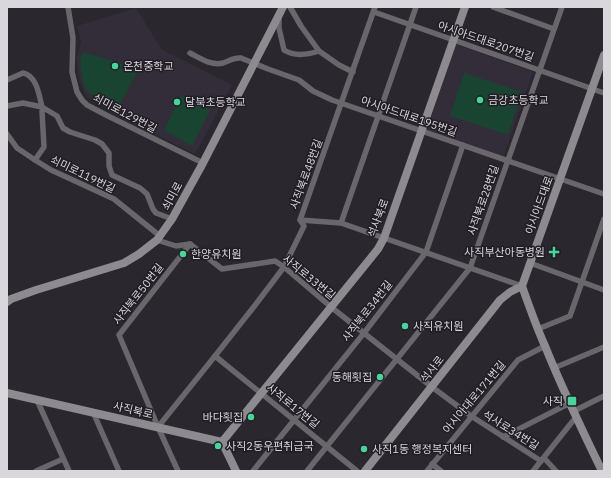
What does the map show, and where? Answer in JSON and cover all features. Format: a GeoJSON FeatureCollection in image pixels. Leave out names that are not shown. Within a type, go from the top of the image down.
{"type":"FeatureCollection","features":[{"type":"Feature","properties":{"kind":"main road","name":"쇠미로"},"geometry":{"type":"LineString","coordinates":[[7,302],[11,299],[36,290],[124,263],[139,254],[159,238],[172,219],[203,164],[283,7]]}},
{"type":"Feature","properties":{"kind":"main road","name":"석사북로"},"geometry":{"type":"LineString","coordinates":[[222,442],[378,249],[384,238],[465,7]]}},
{"type":"Feature","properties":{"kind":"main road","name":"아시아드대로"},"geometry":{"type":"LineString","coordinates":[[522,286],[604,55]]}},
{"type":"Feature","properties":{"kind":"main road"},"geometry":{"type":"LineString","coordinates":[[522,286],[554,368],[600,470]]}},
{"type":"Feature","properties":{"kind":"main road","name":"석사로"},"geometry":{"type":"LineString","coordinates":[[365,471],[500,300],[510,292],[522,286]]}},
{"type":"Feature","properties":{"kind":"main road","name":"사직북로"},"geometry":{"type":"LineString","coordinates":[[7,393],[222,442]]}},
{"type":"Feature","properties":{"kind":"main road"},"geometry":{"type":"LineString","coordinates":[[222,442],[236,471]]}},
{"type":"Feature","properties":{"kind":"street","name":"쇠미로129번길"},"geometry":{"type":"LineString","coordinates":[[68,7],[73,38],[72,72],[77,92],[83,101],[87,105],[106,115],[203,164]]}},
{"type":"Feature","properties":{"kind":"street"},"geometry":{"type":"LineString","coordinates":[[290,7],[319,51],[353,72]]}},
{"type":"Feature","properties":{"kind":"street"},"geometry":{"type":"LineString","coordinates":[[341,223],[416,7]]}},
{"type":"Feature","properties":{"kind":"street"},"geometry":{"type":"LineString","coordinates":[[493,7],[554,28]]}},
{"type":"Feature","properties":{"kind":"street","name":"사직북로28번길"},"geometry":{"type":"LineString","coordinates":[[307,471],[470,268],[562,7]]}},
{"type":"Feature","properties":{"kind":"street","name":"아시아드대로207번길"},"geometry":{"type":"LineString","coordinates":[[375,10],[453,40],[604,93]]}},
{"type":"Feature","properties":{"kind":"street","name":"사직북로48번길"},"geometry":{"type":"LineString","coordinates":[[158,427],[284,267],[304,226],[300,220],[375,10]]}},
{"type":"Feature","properties":{"kind":"street","name":"쇠미로"},"geometry":{"type":"LineString","coordinates":[[279,16],[279,28],[284,50],[290,54],[301,55],[319,51]]}},
{"type":"Feature","properties":{"kind":"street","name":"아시아드대로195번길"},"geometry":{"type":"LineString","coordinates":[[190,53],[211,63],[221,63],[237,57],[241,58],[299,80],[313,91],[342,103],[604,194]]}},
{"type":"Feature","properties":{"kind":"street","name":"쇠미로119번길"},"geometry":{"type":"LineString","coordinates":[[7,80],[26,73],[32,78],[38,88],[43,108],[44,147],[35,160]]}},
{"type":"Feature","properties":{"kind":"street"},"geometry":{"type":"LineString","coordinates":[[7,106],[22,103],[43,108],[57,116],[63,128],[102,144],[109,153],[109,166],[112,175],[140,188],[147,194],[156,213],[172,219]]}},
{"type":"Feature","properties":{"kind":"street","name":"쇠미로119번길"},"geometry":{"type":"LineString","coordinates":[[7,134],[17,148],[51,170],[114,199],[159,238]]}},
{"type":"Feature","properties":{"kind":"street","name":"사직북로34번길"},"geometry":{"type":"LineString","coordinates":[[253,471],[364,333],[426,252],[463,145]]}},
{"type":"Feature","properties":{"kind":"street"},"geometry":{"type":"LineString","coordinates":[[300,220],[341,223],[522,286]]}},
{"type":"Feature","properties":{"kind":"street"},"geometry":{"type":"LineString","coordinates":[[538,330],[570,316],[604,220]]}},
{"type":"Feature","properties":{"kind":"street"},"geometry":{"type":"LineString","coordinates":[[159,238],[176,246],[190,244]]}},
{"type":"Feature","properties":{"kind":"street","name":"사직로33번길"},"geometry":{"type":"LineString","coordinates":[[190,244],[222,269],[275,261],[432,387]]}},
{"type":"Feature","properties":{"kind":"street","name":"사직북로50번길"},"geometry":{"type":"LineString","coordinates":[[158,427],[119,335],[190,244]]}},
{"type":"Feature","properties":{"kind":"street"},"geometry":{"type":"LineString","coordinates":[[530,263],[604,290]]}},
{"type":"Feature","properties":{"kind":"street","name":"아시아대로171번길"},"geometry":{"type":"LineString","coordinates":[[426,471],[518,360],[545,346]]}},
{"type":"Feature","properties":{"kind":"street"},"geometry":{"type":"LineString","coordinates":[[554,368],[604,347]]}},
{"type":"Feature","properties":{"kind":"street","name":"사직로17번길"},"geometry":{"type":"LineString","coordinates":[[215,356],[357,471]]}},
{"type":"Feature","properties":{"kind":"street","name":"석사로34번길"},"geometry":{"type":"LineString","coordinates":[[432,387],[471,416],[503,437],[543,460],[556,471]]}},
{"type":"Feature","properties":{"kind":"street"},"geometry":{"type":"LineString","coordinates":[[503,437],[573,410],[604,396]]}},
{"type":"Feature","properties":{"kind":"street"},"geometry":{"type":"LineString","coordinates":[[37,400],[69,471]]}},
{"type":"Feature","properties":{"kind":"street"},"geometry":{"type":"LineString","coordinates":[[533,471],[543,460],[573,410]]}},
{"type":"Feature","properties":{"kind":"street"},"geometry":{"type":"LineString","coordinates":[[93,412],[119,471]]}},
{"type":"Feature","properties":{"kind":"street"},"geometry":{"type":"LineString","coordinates":[[158,427],[178,471]]}},
{"type":"Feature","properties":{"kind":"street"},"geometry":{"type":"LineString","coordinates":[[36,471],[64,459]]}},
{"type":"Feature","properties":{"kind":"street"},"geometry":{"type":"LineString","coordinates":[[432,464],[441,471]]}},
{"type":"Feature","properties":{"kind":"shaded area"},"geometry":{"type":"Polygon","coordinates":[[[136,8],[162,50],[232,85],[195,154],[121,118],[87,97],[82,87],[78,74],[77,59],[81,41],[77,26],[136,8]]]}},
{"type":"Feature","properties":{"kind":"shaded area","name":"금강초등학교"},"geometry":{"type":"Polygon","coordinates":[[[455,44],[533,72],[503,156],[428,130],[455,44]]]}},
{"type":"Feature","properties":{"kind":"green space"},"geometry":{"type":"Polygon","coordinates":[[[83,52],[139,69],[117,109],[89,93],[83,84],[80,61],[83,52]]]}},
{"type":"Feature","properties":{"kind":"green space"},"geometry":{"type":"Polygon","coordinates":[[[464,73],[522,92],[508,135],[450,116],[464,73]]]}},
{"type":"Feature","properties":{"kind":"green space"},"geometry":{"type":"Polygon","coordinates":[[[182,94],[210,110],[192,146],[164,130],[182,94]]]}},
{"type":"Feature","properties":{"kind":"place","name":"온천중학교"},"geometry":{"type":"Point","coordinates":[115,66]}},
{"type":"Feature","properties":{"kind":"place","name":"금강초등학교"},"geometry":{"type":"Point","coordinates":[480,100]}},
{"type":"Feature","properties":{"kind":"place","name":"달북초등학교"},"geometry":{"type":"Point","coordinates":[177,102]}},
{"type":"Feature","properties":{"kind":"place","name":"사직부산아동병원"},"geometry":{"type":"Point","coordinates":[554,252]}},
{"type":"Feature","properties":{"kind":"place","name":"한양유치원"},"geometry":{"type":"Point","coordinates":[183,254]}},
{"type":"Feature","properties":{"kind":"place","name":"사직유치원"},"geometry":{"type":"Point","coordinates":[405,326]}},
{"type":"Feature","properties":{"kind":"place","name":"동해횟집"},"geometry":{"type":"Point","coordinates":[380,377]}},
{"type":"Feature","properties":{"kind":"place","name":"사직"},"geometry":{"type":"Point","coordinates":[572,401]}},
{"type":"Feature","properties":{"kind":"place","name":"바다횟집"},"geometry":{"type":"Point","coordinates":[251,417]}},
{"type":"Feature","properties":{"kind":"place","name":"사직2동우편취급국"},"geometry":{"type":"Point","coordinates":[218,446]}},
{"type":"Feature","properties":{"kind":"place","name":"사직1동 행정복지센터"},"geometry":{"type":"Point","coordinates":[364,449]}}]}
